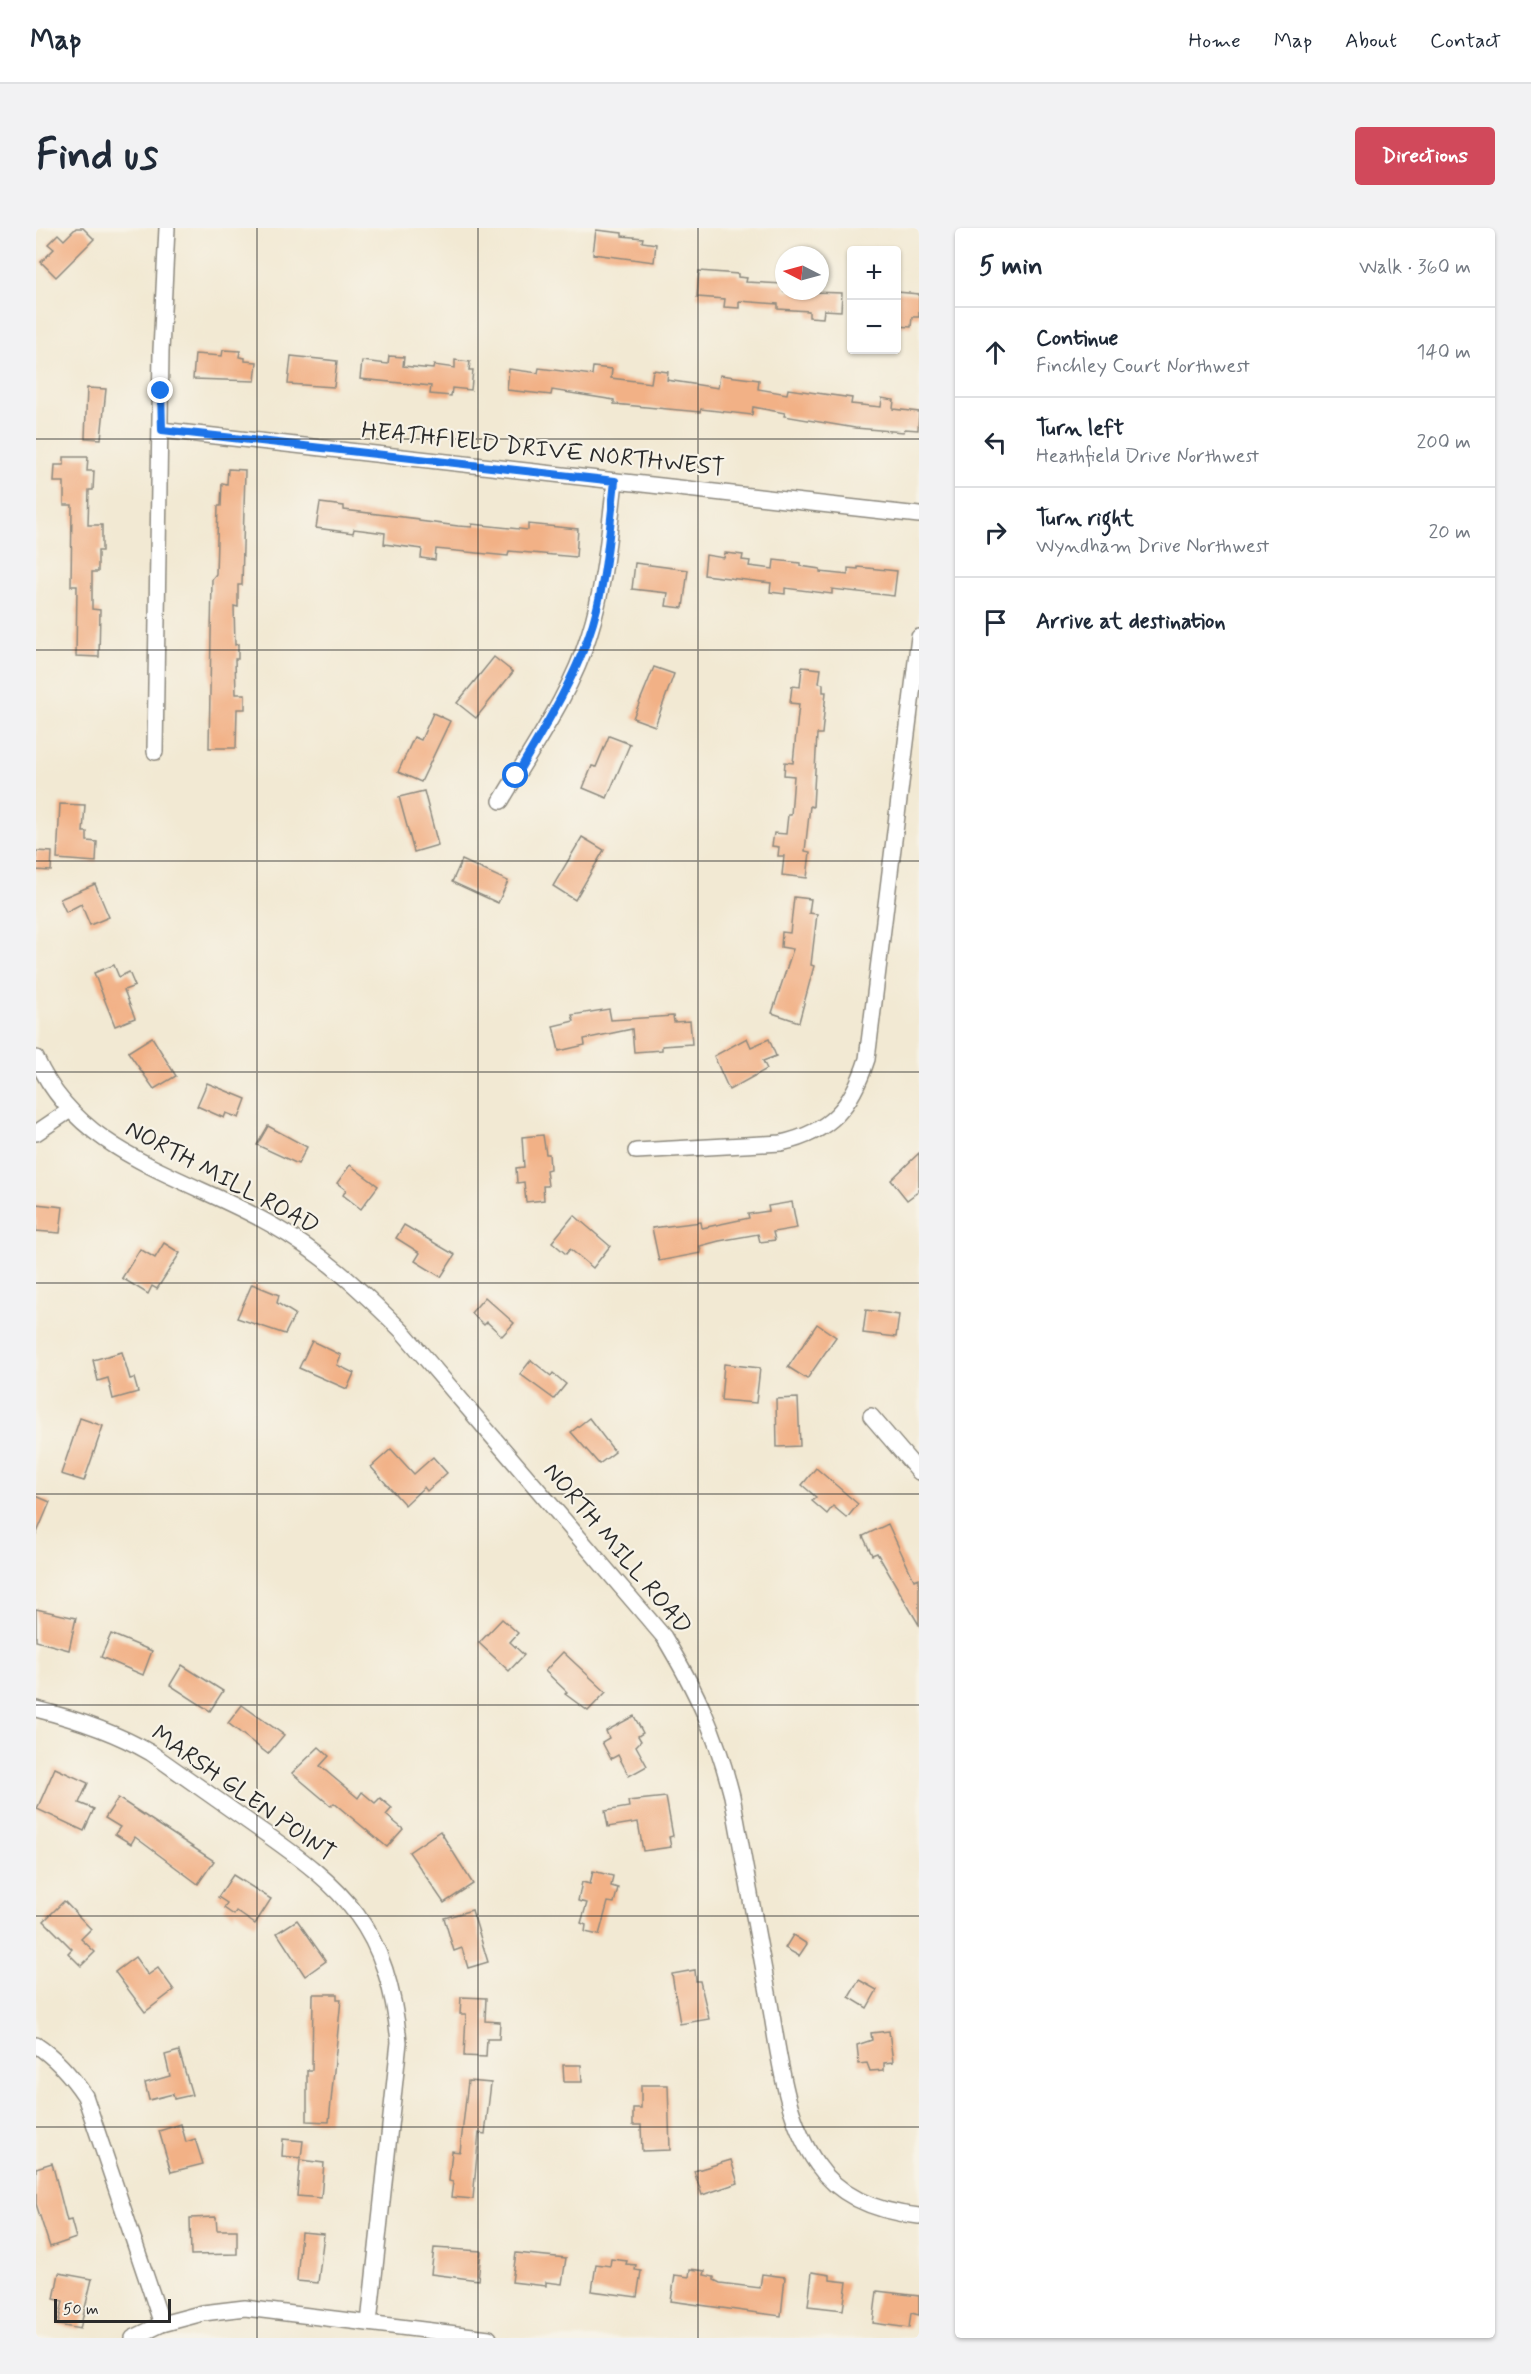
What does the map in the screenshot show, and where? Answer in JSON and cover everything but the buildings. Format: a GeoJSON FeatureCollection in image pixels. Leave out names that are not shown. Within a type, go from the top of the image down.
{"type":"FeatureCollection","features":[{"type":"Feature","properties":{"kind":"street"},"geometry":{"type":"LineString","coordinates":[[155,752],[162,430],[161,351],[166,228]]}},
{"type":"Feature","properties":{"kind":"street","name":"HEATHFIELD DRIVE NORTHWEST"},"geometry":{"type":"LineString","coordinates":[[162,430],[919,515]]}},
{"type":"Feature","properties":{"kind":"street"},"geometry":{"type":"LineString","coordinates":[[501,801],[566,689],[588,638],[603,573],[615,481]]}},
{"type":"Feature","properties":{"kind":"street"},"geometry":{"type":"LineString","coordinates":[[636,1151],[781,1143],[796,1140],[815,1132],[834,1119],[848,1104],[858,1087],[867,1059],[919,637]]}},
{"type":"Feature","properties":{"kind":"street","name":"NORTH MILL ROAD"},"geometry":{"type":"LineString","coordinates":[[36,1058],[53,1089],[70,1110],[112,1147],[272,1225],[317,1254],[357,1286],[402,1331],[664,1637],[697,1693],[721,1754],[734,1807],[786,2091],[806,2147],[832,2182],[860,2202],[893,2213],[919,2216]]}},
{"type":"Feature","properties":{"kind":"street"},"geometry":{"type":"LineString","coordinates":[[36,1133],[70,1110]]}},
{"type":"Feature","properties":{"kind":"street"},"geometry":{"type":"LineString","coordinates":[[871,1416],[919,1472]]}},
{"type":"Feature","properties":{"kind":"street","name":"MARSH GLEN POINT"},"geometry":{"type":"LineString","coordinates":[[36,1709],[66,1716],[124,1737],[151,1753],[307,1862],[334,1886],[357,1914],[374,1942],[388,1975],[395,2006],[399,2042],[369,2323]]}},
{"type":"Feature","properties":{"kind":"street"},"geometry":{"type":"LineString","coordinates":[[36,2045],[55,2058],[71,2075],[85,2096],[162,2324]]}},
{"type":"Feature","properties":{"kind":"street"},"geometry":{"type":"LineString","coordinates":[[133,2338],[162,2324],[203,2313],[245,2308],[489,2338]]}},
{"type":"Feature","properties":{"kind":"route"},"geometry":{"type":"LineString","coordinates":[[161,391],[162,430],[615,481],[603,573],[588,638],[566,689],[516,776]]}}]}
